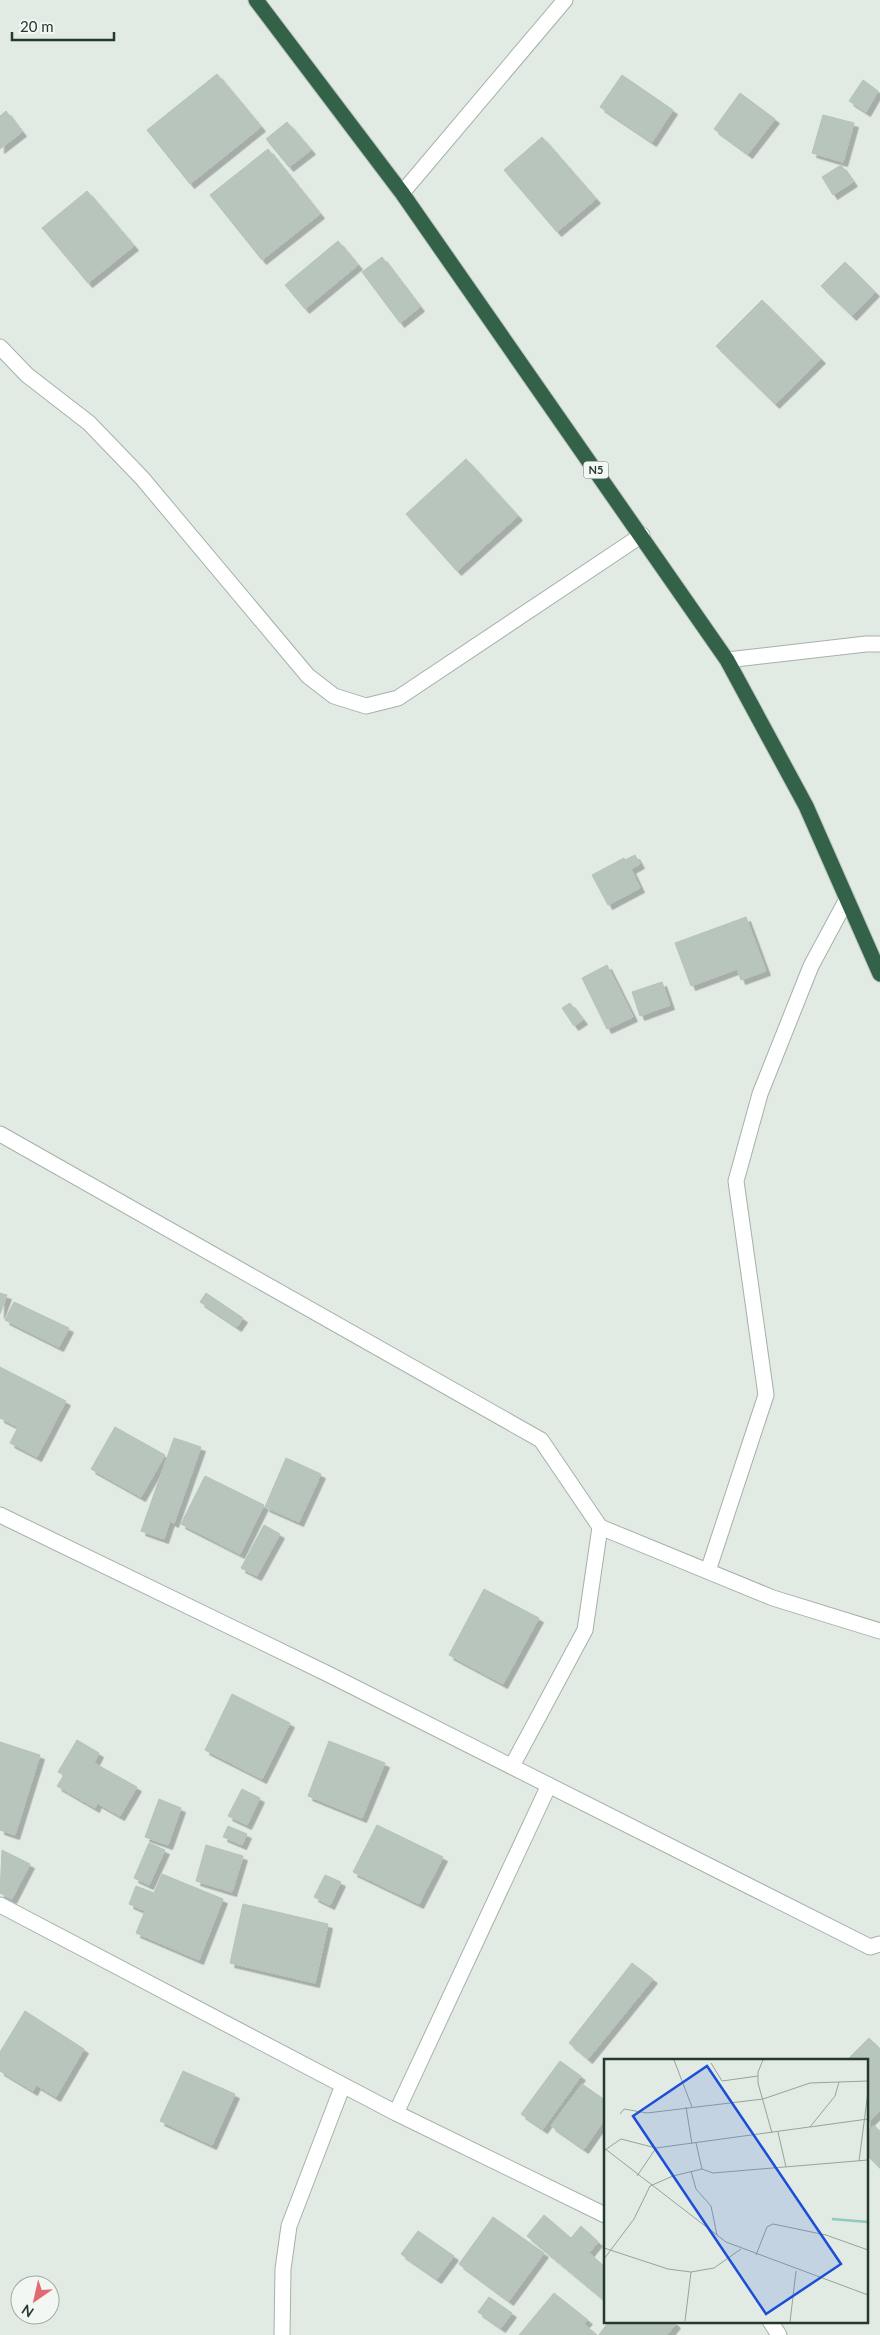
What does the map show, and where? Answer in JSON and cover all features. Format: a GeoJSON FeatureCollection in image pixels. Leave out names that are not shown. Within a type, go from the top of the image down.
{"type":"FeatureCollection","features":[{"type":"Feature","properties":{"kind":"highway","name":"N5"},"geometry":{"type":"LineString","coordinates":[[256,0],[402,193],[642,535],[727,660],[806,806],[880,974]]}},
{"type":"Feature","properties":{"kind":"street"},"geometry":{"type":"LineString","coordinates":[[402,193],[565,0]]}},
{"type":"Feature","properties":{"kind":"street"},"geometry":{"type":"LineString","coordinates":[[0,347],[27,375],[89,423],[142,478],[308,676],[334,696],[366,706],[398,698],[642,535]]}},
{"type":"Feature","properties":{"kind":"street"},"geometry":{"type":"LineString","coordinates":[[727,660],[880,644]]}},
{"type":"Feature","properties":{"kind":"street"},"geometry":{"type":"LineString","coordinates":[[708,1571],[766,1395],[736,1181],[760,1094],[812,966],[847,899]]}},
{"type":"Feature","properties":{"kind":"street"},"geometry":{"type":"LineString","coordinates":[[0,1134],[541,1440],[600,1528],[773,1598],[880,1632]]}},
{"type":"Feature","properties":{"kind":"street"},"geometry":{"type":"LineString","coordinates":[[0,1515],[328,1674],[875,1945],[880,1958]]}},
{"type":"Feature","properties":{"kind":"street"},"geometry":{"type":"LineString","coordinates":[[512,1766],[586,1630],[600,1528]]}},
{"type":"Feature","properties":{"kind":"street"},"geometry":{"type":"LineString","coordinates":[[396,2113],[549,1785]]}},
{"type":"Feature","properties":{"kind":"street"},"geometry":{"type":"LineString","coordinates":[[0,1905],[396,2113],[604,2215]]}},
{"type":"Feature","properties":{"kind":"street"},"geometry":{"type":"LineString","coordinates":[[282,2335],[284,2270],[289,2226],[343,2085]]}},
{"type":"Feature","properties":{"kind":"street"},"geometry":{"type":"LineString","coordinates":[[771,2322],[779,2335]]}},
{"type":"Feature","properties":{"kind":"building"},"geometry":{"type":"Polygon","coordinates":[[[217,74],[261,127],[190,184],[147,130],[217,74]]]}},
{"type":"Feature","properties":{"kind":"building"},"geometry":{"type":"Polygon","coordinates":[[[622,75],[673,110],[652,142],[600,107],[622,75]]]}},
{"type":"Feature","properties":{"kind":"building"},"geometry":{"type":"Polygon","coordinates":[[[863,80],[878,91],[866,112],[849,101],[863,80]]]}},
{"type":"Feature","properties":{"kind":"building"},"geometry":{"type":"Polygon","coordinates":[[[740,93],[775,119],[748,154],[714,129],[740,93]]]}},
{"type":"Feature","properties":{"kind":"building"},"geometry":{"type":"Polygon","coordinates":[[[6,111],[22,132],[0,149],[0,116],[6,111]]]}},
{"type":"Feature","properties":{"kind":"building"},"geometry":{"type":"Polygon","coordinates":[[[823,115],[854,123],[843,162],[812,153],[823,115]]]}},
{"type":"Feature","properties":{"kind":"building"},"geometry":{"type":"Polygon","coordinates":[[[287,122],[311,150],[289,167],[266,139],[287,122]]]}},
{"type":"Feature","properties":{"kind":"building"},"geometry":{"type":"Polygon","coordinates":[[[542,137],[596,199],[557,232],[504,170],[542,137]]]}},
{"type":"Feature","properties":{"kind":"building"},"geometry":{"type":"Polygon","coordinates":[[[268,149],[320,214],[262,260],[210,195],[268,149]]]}},
{"type":"Feature","properties":{"kind":"building"},"geometry":{"type":"Polygon","coordinates":[[[841,165],[853,182],[833,195],[822,177],[841,165]]]}},
{"type":"Feature","properties":{"kind":"building"},"geometry":{"type":"Polygon","coordinates":[[[87,191],[134,246],[88,283],[42,228],[87,191]]]}},
{"type":"Feature","properties":{"kind":"building"},"geometry":{"type":"Polygon","coordinates":[[[338,241],[358,265],[305,309],[285,285],[338,241]]]}},
{"type":"Feature","properties":{"kind":"building"},"geometry":{"type":"Polygon","coordinates":[[[382,257],[420,307],[400,323],[362,272],[382,257]]]}},
{"type":"Feature","properties":{"kind":"building"},"geometry":{"type":"Polygon","coordinates":[[[845,262],[875,292],[852,316],[821,286],[845,262]]]}},
{"type":"Feature","properties":{"kind":"building"},"geometry":{"type":"Polygon","coordinates":[[[762,300],[821,359],[775,404],[716,346],[762,300]]]}},
{"type":"Feature","properties":{"kind":"building"},"geometry":{"type":"Polygon","coordinates":[[[466,459],[518,516],[457,571],[406,514],[466,459]]]}},
{"type":"Feature","properties":{"kind":"building"},"geometry":{"type":"Polygon","coordinates":[[[635,855],[640,864],[631,869],[640,888],[608,905],[592,875],[624,858],[625,860],[635,855]]]}},
{"type":"Feature","properties":{"kind":"building"},"geometry":{"type":"Polygon","coordinates":[[[746,917],[766,971],[741,980],[737,969],[691,986],[675,943],[746,917]]]}},
{"type":"Feature","properties":{"kind":"building"},"geometry":{"type":"Polygon","coordinates":[[[607,965],[633,1017],[607,1029],[582,978],[607,965]]]}},
{"type":"Feature","properties":{"kind":"building"},"geometry":{"type":"Polygon","coordinates":[[[662,982],[670,1005],[640,1016],[632,992],[662,982]]]}},
{"type":"Feature","properties":{"kind":"building"},"geometry":{"type":"Polygon","coordinates":[[[570,1003],[583,1020],[574,1026],[562,1008],[570,1003]]]}},
{"type":"Feature","properties":{"kind":"building"},"geometry":{"type":"Polygon","coordinates":[[[0,1293],[7,1295],[0,1314],[0,1293]]]}},
{"type":"Feature","properties":{"kind":"building"},"geometry":{"type":"Polygon","coordinates":[[[206,1293],[243,1318],[237,1327],[200,1302],[206,1293]]]}},
{"type":"Feature","properties":{"kind":"building"},"geometry":{"type":"Polygon","coordinates":[[[14,1302],[69,1328],[59,1347],[5,1320],[14,1302]]]}},
{"type":"Feature","properties":{"kind":"building"},"geometry":{"type":"Polygon","coordinates":[[[0,1367],[66,1401],[37,1457],[10,1443],[18,1427],[0,1418],[0,1367]]]}},
{"type":"Feature","properties":{"kind":"building"},"geometry":{"type":"Polygon","coordinates":[[[115,1427],[165,1455],[141,1497],[91,1469],[115,1427]]]}},
{"type":"Feature","properties":{"kind":"building"},"geometry":{"type":"Polygon","coordinates":[[[174,1438],[201,1447],[174,1523],[170,1521],[164,1539],[141,1531],[174,1438]]]}},
{"type":"Feature","properties":{"kind":"building"},"geometry":{"type":"Polygon","coordinates":[[[286,1458],[321,1474],[299,1522],[265,1507],[286,1458]]]}},
{"type":"Feature","properties":{"kind":"building"},"geometry":{"type":"Polygon","coordinates":[[[205,1476],[264,1505],[240,1554],[181,1524],[205,1476]]]}},
{"type":"Feature","properties":{"kind":"building"},"geometry":{"type":"Polygon","coordinates":[[[264,1525],[280,1534],[257,1576],[241,1568],[264,1525]]]}},
{"type":"Feature","properties":{"kind":"building"},"geometry":{"type":"Polygon","coordinates":[[[484,1589],[539,1618],[503,1684],[449,1655],[484,1589]]]}},
{"type":"Feature","properties":{"kind":"building"},"geometry":{"type":"Polygon","coordinates":[[[232,1694],[290,1723],[262,1779],[205,1750],[232,1694]]]}},
{"type":"Feature","properties":{"kind":"building"},"geometry":{"type":"Polygon","coordinates":[[[77,1740],[99,1753],[94,1763],[137,1787],[120,1816],[97,1803],[95,1808],[57,1786],[64,1775],[58,1772],[77,1740]]]}},
{"type":"Feature","properties":{"kind":"building"},"geometry":{"type":"Polygon","coordinates":[[[329,1741],[385,1763],[362,1818],[308,1796],[329,1741]]]}},
{"type":"Feature","properties":{"kind":"building"},"geometry":{"type":"Polygon","coordinates":[[[0,1742],[40,1755],[15,1835],[0,1830],[0,1742]]]}},
{"type":"Feature","properties":{"kind":"building"},"geometry":{"type":"Polygon","coordinates":[[[242,1789],[260,1798],[247,1825],[228,1816],[242,1789]]]}},
{"type":"Feature","properties":{"kind":"building"},"geometry":{"type":"Polygon","coordinates":[[[159,1799],[181,1808],[168,1845],[145,1837],[159,1799]]]}},
{"type":"Feature","properties":{"kind":"building"},"geometry":{"type":"Polygon","coordinates":[[[377,1825],[443,1857],[419,1904],[353,1872],[377,1825]]]}},
{"type":"Feature","properties":{"kind":"building"},"geometry":{"type":"Polygon","coordinates":[[[228,1826],[247,1834],[242,1845],[223,1837],[228,1826]]]}},
{"type":"Feature","properties":{"kind":"building"},"geometry":{"type":"Polygon","coordinates":[[[149,1843],[165,1850],[149,1885],[134,1878],[149,1843]]]}},
{"type":"Feature","properties":{"kind":"building"},"geometry":{"type":"Polygon","coordinates":[[[206,1845],[243,1856],[232,1892],[196,1881],[206,1845]]]}},
{"type":"Feature","properties":{"kind":"building"},"geometry":{"type":"Polygon","coordinates":[[[2,1850],[30,1864],[12,1899],[0,1893],[2,1850]]]}},
{"type":"Feature","properties":{"kind":"building"},"geometry":{"type":"Polygon","coordinates":[[[162,1874],[223,1899],[199,1960],[136,1933],[145,1911],[129,1904],[136,1886],[154,1893],[162,1874]]]}},
{"type":"Feature","properties":{"kind":"building"},"geometry":{"type":"Polygon","coordinates":[[[325,1875],[341,1882],[330,1905],[314,1897],[325,1875]]]}},
{"type":"Feature","properties":{"kind":"building"},"geometry":{"type":"Polygon","coordinates":[[[243,1904],[328,1924],[315,1983],[230,1963],[243,1904]]]}},
{"type":"Feature","properties":{"kind":"building"},"geometry":{"type":"Polygon","coordinates":[[[632,1963],[653,1979],[588,2059],[569,2043],[632,1963]]]}},
{"type":"Feature","properties":{"kind":"building"},"geometry":{"type":"Polygon","coordinates":[[[25,2011],[84,2049],[56,2097],[36,2085],[33,2091],[0,2071],[0,2052],[25,2011]]]}},
{"type":"Feature","properties":{"kind":"building"},"geometry":{"type":"Polygon","coordinates":[[[869,2038],[880,2049],[880,2111],[868,2123],[868,2059],[848,2059],[869,2038]]]}},
{"type":"Feature","properties":{"kind":"building"},"geometry":{"type":"Polygon","coordinates":[[[560,2061],[581,2076],[543,2129],[521,2114],[560,2061]]]}},
{"type":"Feature","properties":{"kind":"building"},"geometry":{"type":"Polygon","coordinates":[[[183,2071],[235,2094],[212,2145],[160,2121],[183,2071]]]}},
{"type":"Feature","properties":{"kind":"building"},"geometry":{"type":"Polygon","coordinates":[[[582,2084],[604,2099],[604,2120],[584,2149],[551,2126],[582,2084]]]}},
{"type":"Feature","properties":{"kind":"building"},"geometry":{"type":"Polygon","coordinates":[[[874,2125],[880,2132],[880,2168],[868,2156],[868,2131],[874,2125]]]}},
{"type":"Feature","properties":{"kind":"building"},"geometry":{"type":"Polygon","coordinates":[[[544,2215],[571,2238],[581,2226],[598,2242],[589,2253],[604,2266],[604,2298],[603,2299],[527,2236],[544,2215]]]}},
{"type":"Feature","properties":{"kind":"building"},"geometry":{"type":"Polygon","coordinates":[[[493,2217],[544,2253],[509,2301],[459,2264],[493,2217]]]}},
{"type":"Feature","properties":{"kind":"building"},"geometry":{"type":"Polygon","coordinates":[[[418,2231],[454,2256],[437,2279],[401,2254],[418,2231]]]}},
{"type":"Feature","properties":{"kind":"building"},"geometry":{"type":"Polygon","coordinates":[[[554,2293],[588,2320],[584,2324],[597,2335],[519,2335],[554,2293]]]}},
{"type":"Feature","properties":{"kind":"building"},"geometry":{"type":"Polygon","coordinates":[[[489,2297],[512,2313],[501,2328],[478,2312],[489,2297]]]}},
{"type":"Feature","properties":{"kind":"building"},"geometry":{"type":"Polygon","coordinates":[[[608,2322],[674,2322],[676,2324],[667,2335],[599,2335],[608,2322]]]}}]}
